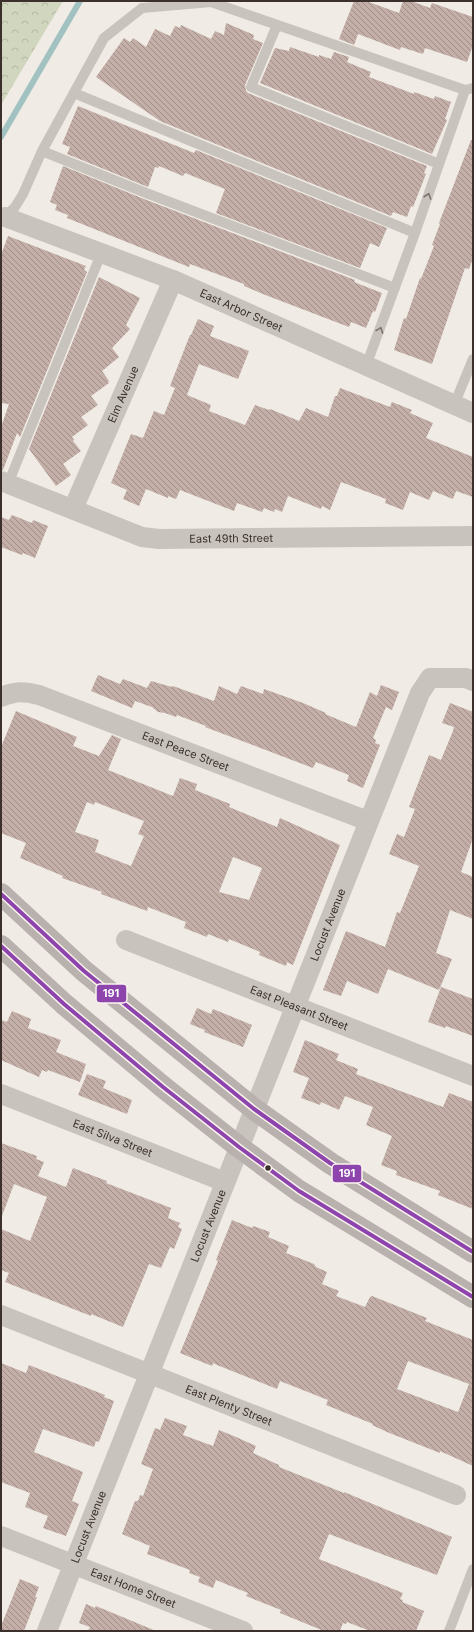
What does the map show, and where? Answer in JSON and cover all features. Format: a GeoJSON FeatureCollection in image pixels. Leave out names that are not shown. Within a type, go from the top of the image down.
{"type":"FeatureCollection","features":[{"type":"Feature","properties":{"kind":"main road"},"geometry":{"type":"LineString","coordinates":[[1,894],[84,971],[254,1109],[330,1163],[473,1252]]}},
{"type":"Feature","properties":{"kind":"main road"},"geometry":{"type":"LineString","coordinates":[[1,946],[70,1009],[163,1087],[239,1147],[299,1191],[473,1297]]}},
{"type":"Feature","properties":{"kind":"street","name":"East Arbor Street"},"geometry":{"type":"LineString","coordinates":[[3,219],[173,280],[473,414]]}},
{"type":"Feature","properties":{"kind":"street","name":"Elm Avenue"},"geometry":{"type":"LineString","coordinates":[[73,509],[173,280]]}},
{"type":"Feature","properties":{"kind":"street","name":"East 49th Street"},"geometry":{"type":"LineString","coordinates":[[4,482],[142,537],[159,539],[473,536]]}},
{"type":"Feature","properties":{"kind":"street"},"geometry":{"type":"LineString","coordinates":[[368,821],[420,693],[430,678],[466,678],[473,681]]}},
{"type":"Feature","properties":{"kind":"street","name":"East Peace Street"},"geometry":{"type":"LineString","coordinates":[[1,697],[23,691],[39,695],[368,821]]}},
{"type":"Feature","properties":{"kind":"street","name":"Locust Avenue"},"geometry":{"type":"LineString","coordinates":[[47,1631],[368,821]]}},
{"type":"Feature","properties":{"kind":"street","name":"East Pleasant Street"},"geometry":{"type":"LineString","coordinates":[[126,940],[473,1076]]}},
{"type":"Feature","properties":{"kind":"street","name":"East Silva Street"},"geometry":{"type":"LineString","coordinates":[[1,1094],[224,1182]]}},
{"type":"Feature","properties":{"kind":"street","name":"East Plenty Street"},"geometry":{"type":"LineString","coordinates":[[1,1315],[456,1495]]}},
{"type":"Feature","properties":{"kind":"street","name":"East Home Street"},"geometry":{"type":"LineString","coordinates":[[1,1536],[243,1631]]}},
{"type":"Feature","properties":{"kind":"lane"},"geometry":{"type":"LineString","coordinates":[[3,219],[15,207],[23,194],[42,151],[104,38],[142,8],[211,2],[469,89],[439,164],[366,366]]}},
{"type":"Feature","properties":{"kind":"lane"},"geometry":{"type":"LineString","coordinates":[[277,25],[251,87],[439,164]]}},
{"type":"Feature","properties":{"kind":"lane"},"geometry":{"type":"LineString","coordinates":[[74,93],[415,233]]}},
{"type":"Feature","properties":{"kind":"lane"},"geometry":{"type":"LineString","coordinates":[[42,151],[146,193],[395,288]]}},
{"type":"Feature","properties":{"kind":"lane"},"geometry":{"type":"LineString","coordinates":[[4,482],[101,254]]}},
{"type":"Feature","properties":{"kind":"lane"},"geometry":{"type":"LineString","coordinates":[[454,405],[473,359]]}},
{"type":"Feature","properties":{"kind":"lane"},"geometry":{"type":"LineString","coordinates":[[448,1631],[473,1569]]}},
{"type":"Feature","properties":{"kind":"green space"},"geometry":{"type":"Polygon","coordinates":[[[1,1],[63,1],[1,105],[1,1]]]}},
{"type":"Feature","properties":{"kind":"building"},"geometry":{"type":"Polygon","coordinates":[[[354,1],[366,1],[399,13],[403,1],[411,1],[430,8],[432,3],[473,17],[473,45],[467,62],[425,48],[423,54],[401,47],[400,50],[358,34],[354,45],[339,39],[354,1]]]}},
{"type":"Feature","properties":{"kind":"building"},"geometry":{"type":"Polygon","coordinates":[[[226,23],[254,35],[253,39],[263,43],[245,85],[248,93],[427,166],[424,173],[426,174],[413,207],[411,206],[407,217],[393,212],[391,216],[160,121],[96,77],[124,38],[130,42],[133,38],[146,47],[155,29],[170,36],[175,26],[180,28],[181,25],[211,39],[215,31],[224,35],[226,23]]]}},
{"type":"Feature","properties":{"kind":"building"},"geometry":{"type":"Polygon","coordinates":[[[290,47],[319,57],[319,55],[331,59],[334,52],[349,57],[347,62],[371,72],[369,77],[414,94],[414,92],[434,99],[435,96],[451,102],[445,119],[447,120],[432,154],[260,83],[275,48],[289,51],[290,47]]]}},
{"type":"Feature","properties":{"kind":"building"},"geometry":{"type":"Polygon","coordinates":[[[78,106],[194,153],[196,150],[387,228],[379,247],[370,243],[360,268],[216,213],[225,189],[185,173],[183,176],[159,166],[158,168],[155,167],[148,187],[67,154],[70,147],[62,144],[78,106]]]}},
{"type":"Feature","properties":{"kind":"building"},"geometry":{"type":"Polygon","coordinates":[[[471,140],[473,140],[473,258],[469,269],[465,268],[432,364],[394,350],[404,318],[406,319],[420,278],[421,279],[434,246],[432,245],[440,224],[439,223],[471,140]]]}},
{"type":"Feature","properties":{"kind":"building"},"geometry":{"type":"Polygon","coordinates":[[[63,166],[144,199],[355,280],[354,282],[382,293],[375,312],[373,311],[366,328],[351,322],[349,327],[268,296],[244,286],[244,284],[190,264],[189,267],[67,218],[68,215],[55,210],[57,205],[50,202],[63,166]]]}},
{"type":"Feature","properties":{"kind":"building"},"geometry":{"type":"Polygon","coordinates":[[[8,236],[86,266],[84,270],[87,272],[20,437],[17,433],[3,470],[1,470],[1,427],[9,404],[1,403],[1,255],[8,236]]]}},
{"type":"Feature","properties":{"kind":"building"},"geometry":{"type":"Polygon","coordinates":[[[99,277],[140,298],[126,325],[130,329],[112,348],[119,357],[102,371],[109,383],[91,396],[98,405],[81,417],[88,425],[72,437],[74,440],[73,441],[81,451],[63,464],[71,475],[56,486],[29,449],[99,277]]]}},
{"type":"Feature","properties":{"kind":"building"},"geometry":{"type":"Polygon","coordinates":[[[198,319],[214,326],[210,336],[249,351],[238,379],[199,364],[187,395],[211,405],[209,411],[245,425],[255,405],[269,410],[270,409],[299,421],[306,408],[328,417],[335,396],[337,396],[340,388],[390,407],[392,402],[412,410],[410,413],[433,423],[426,438],[473,457],[473,497],[456,491],[453,499],[433,491],[429,500],[410,492],[403,510],[385,503],[386,499],[341,482],[330,510],[322,506],[321,509],[288,496],[282,512],[275,509],[274,512],[264,508],[262,512],[237,503],[234,511],[180,490],[176,499],[168,496],[168,498],[146,489],[139,506],[123,499],[127,490],[111,483],[131,434],[143,438],[154,411],[164,415],[175,388],[170,386],[190,335],[198,319]]]}},
{"type":"Feature","properties":{"kind":"building"},"geometry":{"type":"Polygon","coordinates":[[[12,515],[32,523],[33,520],[48,526],[35,558],[1,547],[1,517],[9,520],[12,515]]]}},
{"type":"Feature","properties":{"kind":"building"},"geometry":{"type":"Polygon","coordinates":[[[98,675],[120,684],[123,679],[147,688],[151,681],[173,686],[214,701],[219,686],[237,694],[241,686],[263,694],[264,689],[303,703],[356,727],[370,692],[377,696],[381,685],[399,692],[392,710],[386,707],[373,738],[376,740],[375,743],[380,745],[363,788],[347,781],[349,775],[316,762],[313,768],[177,715],[176,717],[158,712],[152,707],[135,701],[132,708],[91,691],[98,675]]]}},
{"type":"Feature","properties":{"kind":"building"},"geometry":{"type":"Polygon","coordinates":[[[450,703],[473,712],[473,838],[461,872],[473,877],[473,919],[450,910],[436,953],[452,959],[439,990],[388,969],[378,994],[347,981],[341,996],[323,990],[346,931],[385,947],[397,912],[400,913],[419,866],[389,854],[397,834],[404,837],[415,809],[409,807],[429,755],[441,760],[453,731],[454,727],[442,723],[450,703]]]}},
{"type":"Feature","properties":{"kind":"building"},"geometry":{"type":"Polygon","coordinates":[[[16,711],[77,737],[73,746],[99,756],[112,735],[121,739],[108,770],[173,796],[180,778],[197,784],[195,790],[230,804],[229,807],[277,827],[280,818],[340,845],[293,965],[287,962],[286,966],[259,955],[260,952],[229,939],[228,942],[208,934],[207,937],[184,928],[186,922],[148,907],[147,911],[101,894],[102,892],[62,878],[63,876],[20,858],[26,843],[1,833],[1,747],[16,711]],[[87,802],[75,832],[99,840],[95,852],[131,866],[144,836],[138,834],[144,821],[95,802],[94,805],[87,802]],[[233,857],[219,892],[249,900],[262,868],[233,857]]]}},
{"type":"Feature","properties":{"kind":"building"},"geometry":{"type":"Polygon","coordinates":[[[441,987],[473,999],[473,1036],[446,1026],[445,1028],[428,1022],[441,987]]]}},
{"type":"Feature","properties":{"kind":"building"},"geometry":{"type":"Polygon","coordinates":[[[197,1008],[211,1014],[213,1009],[252,1025],[243,1047],[204,1032],[205,1030],[190,1024],[197,1008]]]}},
{"type":"Feature","properties":{"kind":"building"},"geometry":{"type":"Polygon","coordinates":[[[12,1011],[31,1019],[28,1028],[61,1040],[56,1052],[86,1064],[80,1082],[48,1070],[47,1072],[42,1070],[39,1077],[1,1060],[1,1020],[7,1022],[12,1011]]]}},
{"type":"Feature","properties":{"kind":"building"},"geometry":{"type":"Polygon","coordinates":[[[305,1040],[339,1054],[336,1060],[358,1069],[356,1074],[443,1107],[449,1093],[473,1102],[473,1209],[438,1195],[440,1191],[396,1175],[397,1171],[381,1165],[392,1136],[366,1125],[373,1107],[345,1096],[339,1110],[321,1102],[320,1105],[301,1098],[309,1078],[293,1072],[305,1040]]]}},
{"type":"Feature","properties":{"kind":"building"},"geometry":{"type":"Polygon","coordinates":[[[87,1074],[106,1081],[103,1088],[132,1100],[127,1114],[78,1095],[87,1074]]]}},
{"type":"Feature","properties":{"kind":"building"},"geometry":{"type":"Polygon","coordinates":[[[1,1143],[37,1156],[36,1159],[44,1162],[38,1176],[66,1187],[73,1168],[107,1181],[106,1183],[171,1208],[168,1218],[180,1223],[178,1227],[182,1229],[174,1249],[170,1247],[161,1268],[149,1264],[123,1327],[5,1282],[9,1273],[1,1270],[1,1229],[30,1241],[47,1197],[14,1184],[1,1216],[1,1143]]]}},
{"type":"Feature","properties":{"kind":"building"},"geometry":{"type":"Polygon","coordinates":[[[232,1220],[252,1228],[253,1226],[270,1232],[268,1237],[289,1246],[286,1253],[314,1264],[316,1267],[327,1272],[322,1284],[339,1291],[336,1296],[365,1307],[372,1296],[427,1318],[425,1321],[473,1340],[473,1466],[440,1451],[440,1453],[387,1432],[372,1425],[373,1424],[326,1405],[328,1400],[280,1381],[277,1389],[213,1363],[212,1366],[180,1353],[218,1261],[216,1260],[232,1220]],[[408,1361],[397,1389],[458,1412],[469,1384],[408,1361]]]}},
{"type":"Feature","properties":{"kind":"building"},"geometry":{"type":"Polygon","coordinates":[[[1,1363],[26,1373],[29,1365],[105,1395],[104,1397],[114,1401],[99,1442],[96,1441],[94,1447],[43,1429],[34,1452],[83,1472],[72,1501],[79,1504],[66,1536],[43,1528],[48,1516],[25,1507],[30,1493],[1,1482],[1,1363]]]}},
{"type":"Feature","properties":{"kind":"building"},"geometry":{"type":"Polygon","coordinates":[[[165,1418],[187,1426],[183,1435],[213,1446],[219,1430],[236,1437],[256,1446],[253,1453],[279,1465],[279,1467],[344,1492],[452,1537],[437,1575],[329,1534],[319,1559],[403,1593],[400,1599],[403,1600],[402,1602],[424,1611],[416,1631],[370,1631],[347,1622],[346,1624],[343,1623],[340,1631],[324,1631],[280,1613],[281,1610],[246,1596],[248,1593],[216,1580],[213,1588],[198,1582],[200,1577],[189,1573],[190,1570],[147,1554],[150,1546],[122,1534],[135,1501],[138,1501],[140,1495],[143,1496],[153,1469],[141,1464],[155,1428],[160,1430],[165,1418]]]}},
{"type":"Feature","properties":{"kind":"building"},"geometry":{"type":"Polygon","coordinates":[[[20,1579],[39,1587],[35,1597],[37,1597],[24,1631],[1,1631],[1,1626],[20,1579]]]}},
{"type":"Feature","properties":{"kind":"building"},"geometry":{"type":"Polygon","coordinates":[[[86,1604],[95,1608],[96,1606],[156,1631],[88,1631],[90,1627],[79,1623],[86,1604]]]}},
{"type":"Feature","properties":{"kind":"waterway"},"geometry":{"type":"LineString","coordinates":[[1,137],[80,1]]}},
{"type":"Feature","properties":{"kind":"transit line","name":"191"},"geometry":{"type":"LineString","coordinates":[[1,894],[84,971],[254,1109],[330,1163],[473,1252]]}},
{"type":"Feature","properties":{"kind":"transit line","name":"191"},"geometry":{"type":"LineString","coordinates":[[1,946],[64,1004],[163,1087],[239,1147],[299,1191],[473,1297]]}}]}
